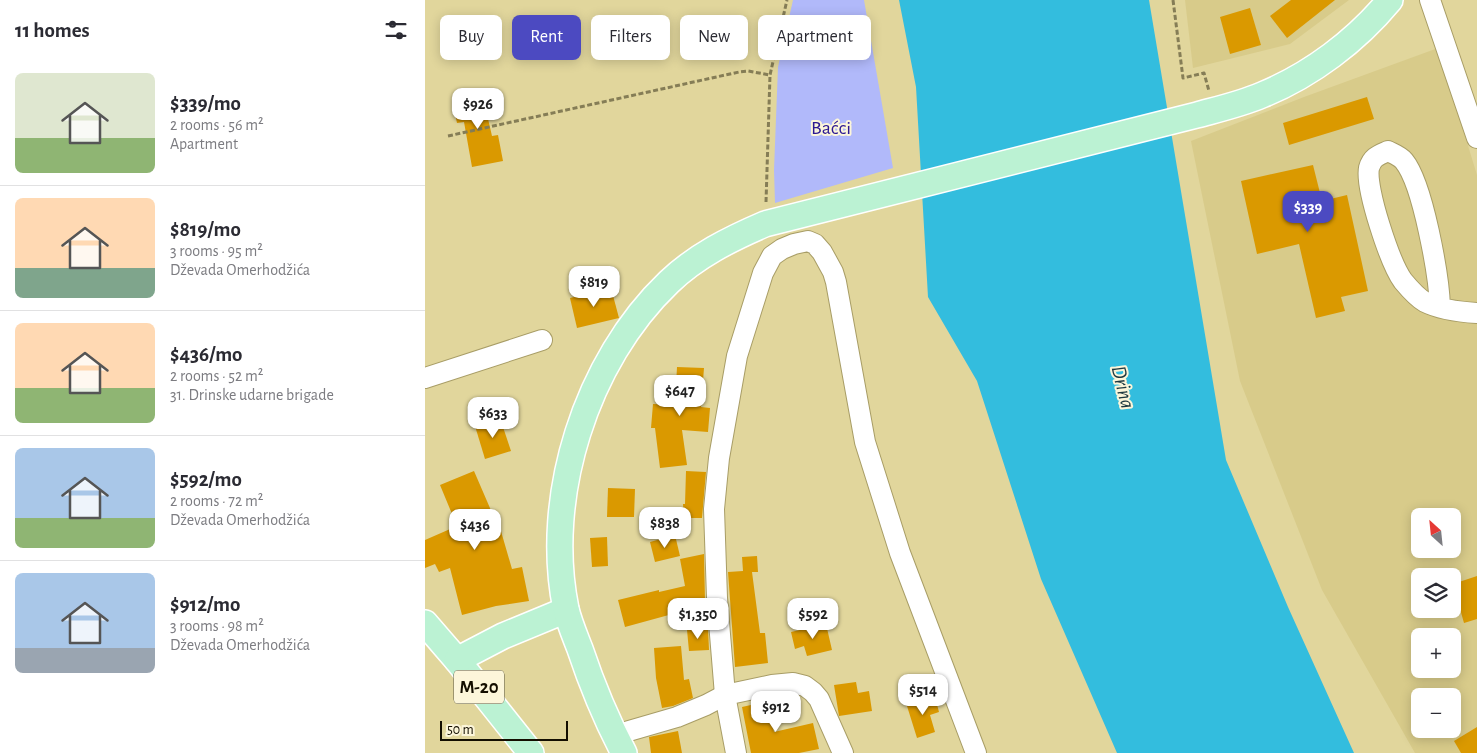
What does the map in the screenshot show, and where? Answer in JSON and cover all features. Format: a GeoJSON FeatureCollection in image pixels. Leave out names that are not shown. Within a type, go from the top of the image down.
{"type":"FeatureCollection","features":[{"type":"Feature","properties":{"kind":"main road"},"geometry":{"type":"LineString","coordinates":[[619,744],[599,702],[566,610],[560,551],[560,526],[571,457],[600,378],[629,328],[669,282],[719,244],[765,224],[1205,113],[1263,95],[1313,69],[1343,46],[1377,15],[1390,0]]}},
{"type":"Feature","properties":{"kind":"main road"},"geometry":{"type":"LineString","coordinates":[[457,660],[503,636],[566,610]]}},
{"type":"Feature","properties":{"kind":"main road","name":"M-20"},"geometry":{"type":"LineString","coordinates":[[425,623],[531,753]]}},
{"type":"Feature","properties":{"kind":"street"},"geometry":{"type":"LineString","coordinates":[[1430,0],[1477,138]]}},
{"type":"Feature","properties":{"kind":"street"},"geometry":{"type":"LineString","coordinates":[[1440,307],[1437,273],[1415,181],[1405,162],[1397,155],[1388,151],[1375,156],[1369,166],[1368,182],[1391,258],[1403,281],[1424,301],[1440,307],[1451,311],[1477,314]]}},
{"type":"Feature","properties":{"kind":"street"},"geometry":{"type":"LineString","coordinates":[[736,753],[725,695],[717,598],[714,509],[719,458],[737,356],[763,273],[772,256],[781,249],[809,241],[815,244],[821,252],[836,282],[865,442],[900,553],[976,753]]}},
{"type":"Feature","properties":{"kind":"street"},"geometry":{"type":"LineString","coordinates":[[425,378],[542,340]]}},
{"type":"Feature","properties":{"kind":"street"},"geometry":{"type":"LineString","coordinates":[[619,744],[725,695],[793,682],[805,686],[819,699],[843,753]]}},
{"type":"Feature","properties":{"kind":"path"},"geometry":{"type":"LineString","coordinates":[[765,224],[770,76],[787,0]]}},
{"type":"Feature","properties":{"kind":"path"},"geometry":{"type":"LineString","coordinates":[[1173,0],[1183,78],[1204,73],[1205,113]]}},
{"type":"Feature","properties":{"kind":"path"},"geometry":{"type":"LineString","coordinates":[[448,136],[739,72],[748,71],[770,76]]}},
{"type":"Feature","properties":{"kind":"shaded area"},"geometry":{"type":"Polygon","coordinates":[[[1185,0],[1349,0],[1290,44],[1193,68],[1185,0]]]}},
{"type":"Feature","properties":{"kind":"shaded area"},"geometry":{"type":"Polygon","coordinates":[[[1438,48],[1477,175],[1477,753],[1415,753],[1322,590],[1240,381],[1191,141],[1438,48]]]}},
{"type":"Feature","properties":{"kind":"green space","name":"Baćci"},"geometry":{"type":"Polygon","coordinates":[[[793,0],[864,0],[867,15],[790,15],[793,0]]]}},
{"type":"Feature","properties":{"kind":"green space","name":"Baćci"},"geometry":{"type":"Polygon","coordinates":[[[871,41],[893,168],[775,203],[774,170],[780,60],[871,60],[871,41]]]}},
{"type":"Feature","properties":{"kind":"water","name":"Drina"},"geometry":{"type":"Polygon","coordinates":[[[899,0],[1149,0],[1226,460],[1288,607],[1354,753],[1117,753],[1041,579],[977,381],[928,297],[916,87],[899,0]]]}},
{"type":"Feature","properties":{"kind":"building"},"geometry":{"type":"Polygon","coordinates":[[[1291,0],[1335,0],[1287,38],[1270,16],[1291,0]]]}},
{"type":"Feature","properties":{"kind":"building"},"geometry":{"type":"Polygon","coordinates":[[[1250,8],[1261,45],[1230,54],[1220,17],[1250,8]]]}},
{"type":"Feature","properties":{"kind":"building"},"geometry":{"type":"Polygon","coordinates":[[[482,93],[492,136],[498,135],[503,161],[472,167],[464,122],[457,123],[452,100],[482,93]]]}},
{"type":"Feature","properties":{"kind":"building"},"geometry":{"type":"Polygon","coordinates":[[[1367,97],[1374,119],[1289,145],[1283,123],[1367,97]]]}},
{"type":"Feature","properties":{"kind":"building"},"geometry":{"type":"Polygon","coordinates":[[[1313,165],[1322,201],[1347,195],[1368,291],[1341,297],[1345,311],[1316,318],[1299,244],[1257,254],[1241,181],[1313,165]]]}},
{"type":"Feature","properties":{"kind":"building"},"geometry":{"type":"Polygon","coordinates":[[[611,288],[619,318],[577,328],[570,298],[611,288]]]}},
{"type":"Feature","properties":{"kind":"building"},"geometry":{"type":"Polygon","coordinates":[[[677,367],[704,368],[701,407],[710,408],[708,432],[682,430],[687,465],[660,468],[655,428],[651,428],[653,404],[675,405],[677,367]]]}},
{"type":"Feature","properties":{"kind":"building"},"geometry":{"type":"Polygon","coordinates":[[[500,418],[511,451],[485,459],[475,426],[500,418]]]}},
{"type":"Feature","properties":{"kind":"building"},"geometry":{"type":"Polygon","coordinates":[[[474,471],[493,515],[496,514],[512,569],[522,567],[529,601],[496,606],[462,615],[450,568],[439,572],[435,564],[425,568],[425,540],[457,526],[440,485],[474,471]]]}},
{"type":"Feature","properties":{"kind":"building"},"geometry":{"type":"Polygon","coordinates":[[[686,471],[706,472],[702,518],[684,518],[683,504],[685,504],[686,471]]]}},
{"type":"Feature","properties":{"kind":"building"},"geometry":{"type":"Polygon","coordinates":[[[608,488],[635,489],[634,517],[607,517],[608,488]]]}},
{"type":"Feature","properties":{"kind":"building"},"geometry":{"type":"Polygon","coordinates":[[[675,535],[680,556],[655,562],[650,542],[675,535]]]}},
{"type":"Feature","properties":{"kind":"building"},"geometry":{"type":"Polygon","coordinates":[[[607,537],[608,566],[592,567],[590,538],[607,537]]]}},
{"type":"Feature","properties":{"kind":"building"},"geometry":{"type":"Polygon","coordinates":[[[704,554],[705,601],[686,604],[687,610],[625,627],[618,600],[685,586],[680,559],[704,554]]]}},
{"type":"Feature","properties":{"kind":"building"},"geometry":{"type":"Polygon","coordinates":[[[757,556],[758,572],[752,572],[760,633],[765,633],[768,663],[735,667],[728,572],[743,571],[742,557],[757,556]]]}},
{"type":"Feature","properties":{"kind":"building"},"geometry":{"type":"Polygon","coordinates":[[[1477,576],[1477,619],[1464,623],[1461,612],[1461,581],[1477,576]]]}},
{"type":"Feature","properties":{"kind":"building"},"geometry":{"type":"Polygon","coordinates":[[[826,624],[832,650],[807,656],[804,646],[795,649],[791,632],[826,624]]]}},
{"type":"Feature","properties":{"kind":"building"},"geometry":{"type":"Polygon","coordinates":[[[708,628],[709,650],[689,651],[687,630],[708,628]]]}},
{"type":"Feature","properties":{"kind":"building"},"geometry":{"type":"Polygon","coordinates":[[[681,646],[684,680],[689,679],[693,698],[662,708],[656,678],[654,648],[681,646]]]}},
{"type":"Feature","properties":{"kind":"building"},"geometry":{"type":"Polygon","coordinates":[[[856,682],[858,693],[869,691],[872,711],[839,716],[834,685],[856,682]]]}},
{"type":"Feature","properties":{"kind":"building"},"geometry":{"type":"Polygon","coordinates":[[[935,697],[939,712],[930,715],[935,732],[917,738],[907,706],[935,697]]]}},
{"type":"Feature","properties":{"kind":"building"},"geometry":{"type":"Polygon","coordinates":[[[768,701],[774,732],[813,723],[819,749],[799,753],[751,753],[742,707],[768,701]]]}},
{"type":"Feature","properties":{"kind":"building"},"geometry":{"type":"Polygon","coordinates":[[[1477,727],[1477,753],[1461,753],[1454,741],[1477,727]]]}},
{"type":"Feature","properties":{"kind":"building"},"geometry":{"type":"Polygon","coordinates":[[[678,731],[682,753],[651,753],[649,737],[678,731]]]}}]}
